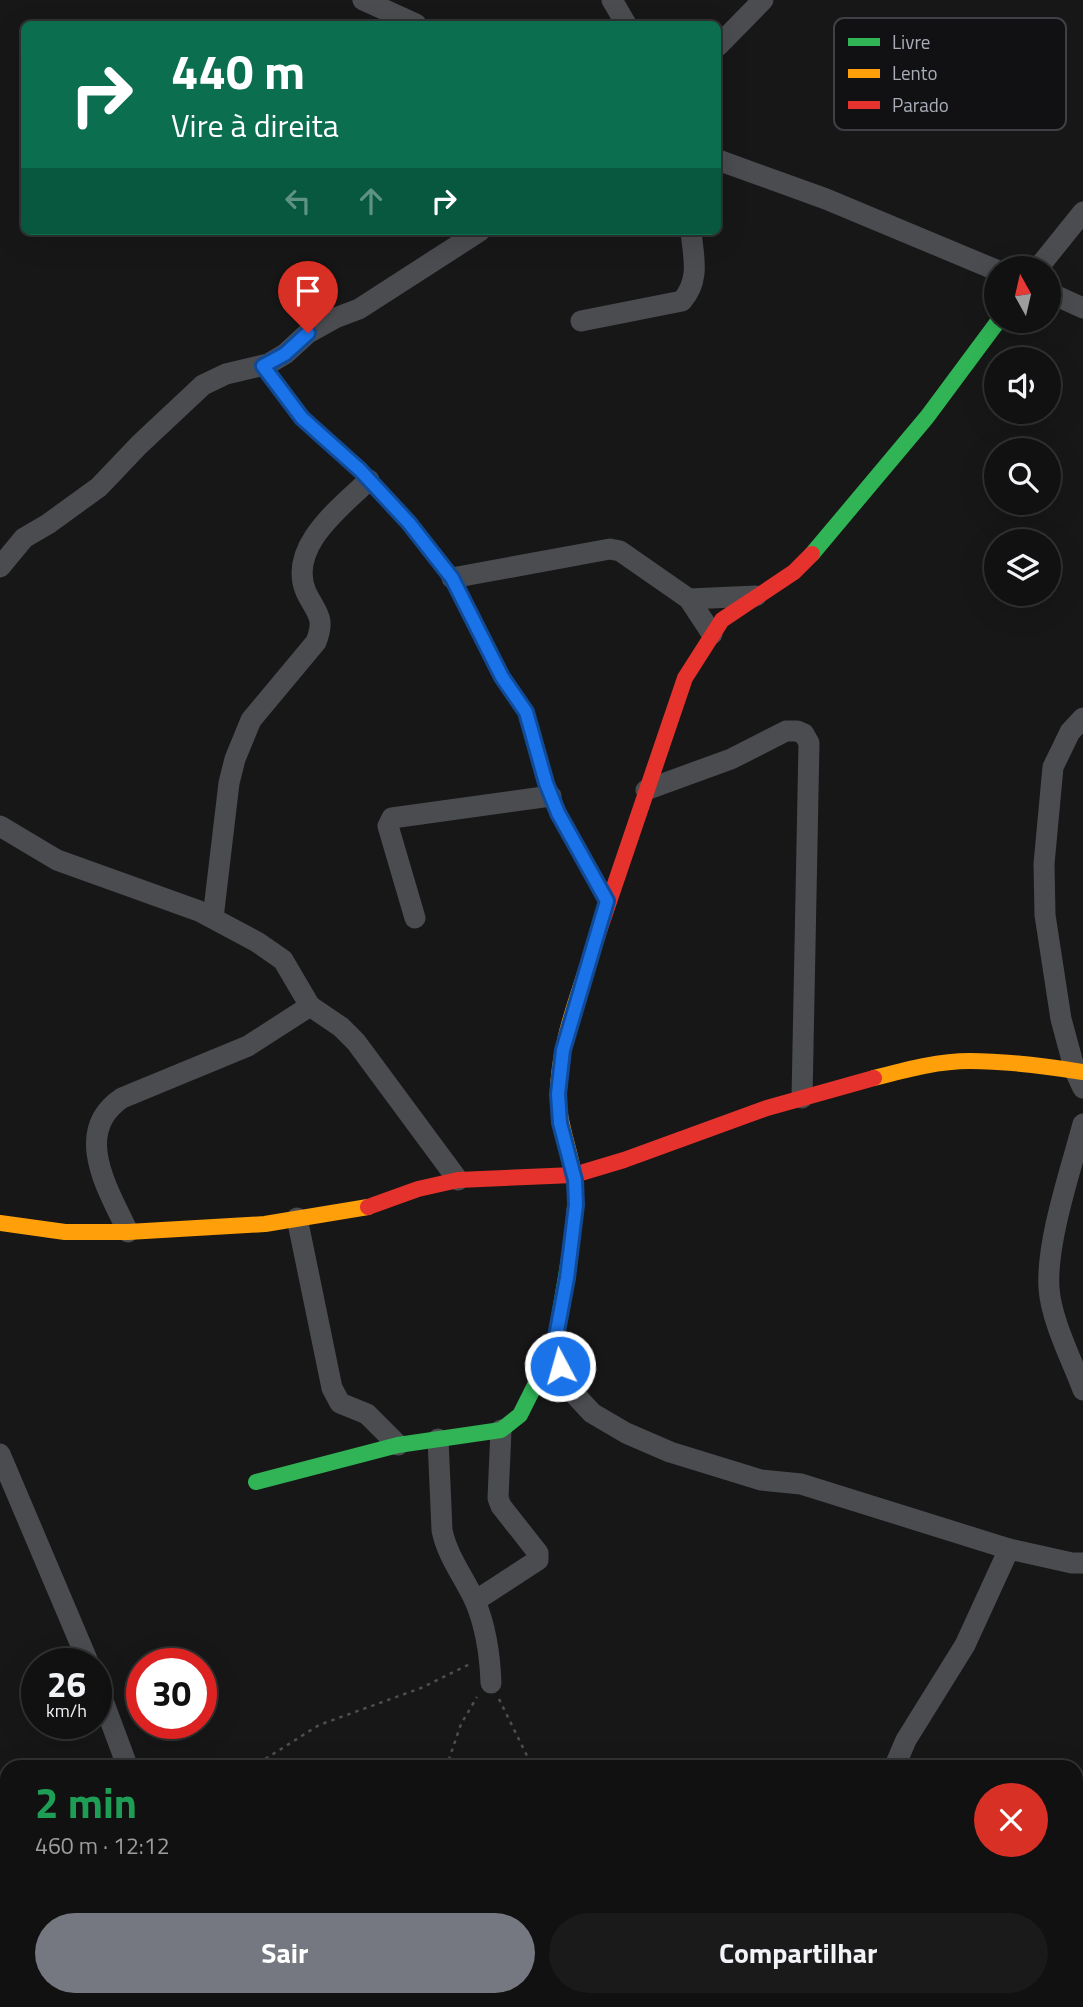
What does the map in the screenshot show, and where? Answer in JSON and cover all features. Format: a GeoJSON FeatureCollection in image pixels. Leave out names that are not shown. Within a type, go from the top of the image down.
{"type":"FeatureCollection","features":[{"type":"Feature","properties":{"kind":"street"},"geometry":{"type":"LineString","coordinates":[[363,0],[409,21]]}},
{"type":"Feature","properties":{"kind":"street"},"geometry":{"type":"LineString","coordinates":[[612,0],[624,21]]}},
{"type":"Feature","properties":{"kind":"street"},"geometry":{"type":"LineString","coordinates":[[721,43],[763,0]]}},
{"type":"Feature","properties":{"kind":"street"},"geometry":{"type":"LineString","coordinates":[[721,161],[826,199],[984,265]]}},
{"type":"Feature","properties":{"kind":"street"},"geometry":{"type":"LineString","coordinates":[[1048,256],[1083,212]]}},
{"type":"Feature","properties":{"kind":"street"},"geometry":{"type":"LineString","coordinates":[[0,567],[24,538],[99,487],[139,445],[204,385],[226,374],[263,366],[285,354],[308,333],[359,309],[474,235]]}},
{"type":"Feature","properties":{"kind":"street"},"geometry":{"type":"LineString","coordinates":[[580,321],[682,301],[689,293],[696,270],[692,235]]}},
{"type":"Feature","properties":{"kind":"street"},"geometry":{"type":"LineString","coordinates":[[1061,298],[1083,307]]}},
{"type":"Feature","properties":{"kind":"street"},"geometry":{"type":"LineString","coordinates":[[256,1482],[398,1445],[501,1430],[520,1415],[554,1347],[570,1261],[576,1205],[574,1174],[560,1123],[559,1083],[563,1050],[607,901],[685,678],[722,620],[794,572],[825,541],[927,417],[989,333]]}},
{"type":"Feature","properties":{"kind":"street"},"geometry":{"type":"LineString","coordinates":[[263,366],[302,418],[369,480],[409,523],[452,578],[502,677],[526,712],[551,796],[607,901]]}},
{"type":"Feature","properties":{"kind":"street"},"geometry":{"type":"LineString","coordinates":[[213,918],[229,783],[235,759],[251,720],[316,642],[321,631],[321,617],[306,591],[303,564],[324,522],[369,480]]}},
{"type":"Feature","properties":{"kind":"street"},"geometry":{"type":"LineString","coordinates":[[452,578],[610,549],[620,551],[689,599],[712,634]]}},
{"type":"Feature","properties":{"kind":"street"},"geometry":{"type":"LineString","coordinates":[[689,599],[756,596]]}},
{"type":"Feature","properties":{"kind":"street"},"geometry":{"type":"LineString","coordinates":[[1080,1077],[1061,1019],[1045,915],[1044,864],[1053,767],[1070,732],[1083,718]]}},
{"type":"Feature","properties":{"kind":"street"},"geometry":{"type":"LineString","coordinates":[[646,790],[731,759],[786,731],[804,734],[809,743],[802,1098]]}},
{"type":"Feature","properties":{"kind":"street"},"geometry":{"type":"LineString","coordinates":[[415,918],[388,825],[392,818],[551,796]]}},
{"type":"Feature","properties":{"kind":"street"},"geometry":{"type":"LineString","coordinates":[[0,826],[57,860],[199,911],[257,942],[283,960],[310,1006],[341,1027],[356,1042],[458,1180]]}},
{"type":"Feature","properties":{"kind":"street"},"geometry":{"type":"LineString","coordinates":[[128,1232],[99,1170],[97,1155],[97,1136],[113,1105],[122,1098],[248,1046],[310,1006]]}},
{"type":"Feature","properties":{"kind":"street"},"geometry":{"type":"LineString","coordinates":[[0,1223],[65,1231],[128,1232],[265,1224],[366,1206],[418,1189],[458,1180],[574,1174],[802,1098],[911,1068],[968,1060],[1031,1064],[1080,1077]]}},
{"type":"Feature","properties":{"kind":"street"},"geometry":{"type":"LineString","coordinates":[[1083,1124],[1053,1247],[1049,1288],[1055,1317],[1083,1390]]}},
{"type":"Feature","properties":{"kind":"street"},"geometry":{"type":"LineString","coordinates":[[296,1218],[332,1388],[340,1403],[367,1414],[398,1445]]}},
{"type":"Feature","properties":{"kind":"street"},"geometry":{"type":"LineString","coordinates":[[554,1347],[566,1384],[593,1413],[626,1433],[670,1452],[761,1480],[801,1484],[1009,1549],[1083,1563]]}},
{"type":"Feature","properties":{"kind":"street"},"geometry":{"type":"LineString","coordinates":[[531,1391],[542,1386],[566,1384]]}},
{"type":"Feature","properties":{"kind":"street"},"geometry":{"type":"LineString","coordinates":[[475,1601],[538,1560],[538,1553],[501,1506],[498,1498],[501,1430]]}},
{"type":"Feature","properties":{"kind":"street"},"geometry":{"type":"LineString","coordinates":[[438,1439],[444,1543],[475,1601],[484,1629],[491,1683]]}},
{"type":"Feature","properties":{"kind":"street"},"geometry":{"type":"LineString","coordinates":[[0,1454],[82,1648]]}},
{"type":"Feature","properties":{"kind":"street"},"geometry":{"type":"LineString","coordinates":[[898,1760],[911,1731],[965,1646],[1009,1549]]}},
{"type":"Feature","properties":{"kind":"street"},"geometry":{"type":"LineString","coordinates":[[112,1725],[125,1760]]}},
{"type":"Feature","properties":{"kind":"path"},"geometry":{"type":"LineString","coordinates":[[264,1760],[319,1725],[421,1688],[489,1655]]}},
{"type":"Feature","properties":{"kind":"path"},"geometry":{"type":"LineString","coordinates":[[449,1760],[461,1724],[474,1700],[491,1683],[529,1760]]}},
{"type":"Feature","properties":{"kind":"traffic: fast"},"geometry":{"type":"LineString","coordinates":[[812,554],[927,417],[989,333]]}},
{"type":"Feature","properties":{"kind":"traffic: fast"},"geometry":{"type":"LineString","coordinates":[[547,786],[558,812],[607,901]]}},
{"type":"Feature","properties":{"kind":"traffic: fast"},"geometry":{"type":"LineString","coordinates":[[256,1482],[398,1445],[501,1430],[520,1415],[554,1347],[572,1241]]}},
{"type":"Feature","properties":{"kind":"traffic: slow"},"geometry":{"type":"LineString","coordinates":[[572,1241],[575,1184],[562,1127],[558,1097],[559,1078],[571,1017],[596,940]]}},
{"type":"Feature","properties":{"kind":"traffic: slow"},"geometry":{"type":"LineString","coordinates":[[874,1078],[958,1061],[1026,1064],[1083,1072]]}},
{"type":"Feature","properties":{"kind":"traffic: slow"},"geometry":{"type":"LineString","coordinates":[[0,1223],[65,1232],[128,1232],[265,1224],[368,1207]]}},
{"type":"Feature","properties":{"kind":"traffic: jam"},"geometry":{"type":"LineString","coordinates":[[263,366],[302,418],[360,470],[409,523],[452,578],[502,677],[526,712],[547,786]]}},
{"type":"Feature","properties":{"kind":"traffic: jam"},"geometry":{"type":"LineString","coordinates":[[596,940],[685,678],[722,620],[794,572],[812,554]]}},
{"type":"Feature","properties":{"kind":"traffic: jam"},"geometry":{"type":"LineString","coordinates":[[368,1207],[418,1189],[458,1180],[574,1175],[624,1160],[767,1108],[874,1078]]}},
{"type":"Feature","properties":{"kind":"route"},"geometry":{"type":"LineString","coordinates":[[308,333],[285,354],[263,366],[302,418],[360,470],[409,523],[452,578],[502,677],[526,712],[546,783],[558,813],[607,901],[563,1050],[558,1094],[560,1123],[575,1180],[576,1205],[567,1278],[554,1347],[560,1366]]}}]}
